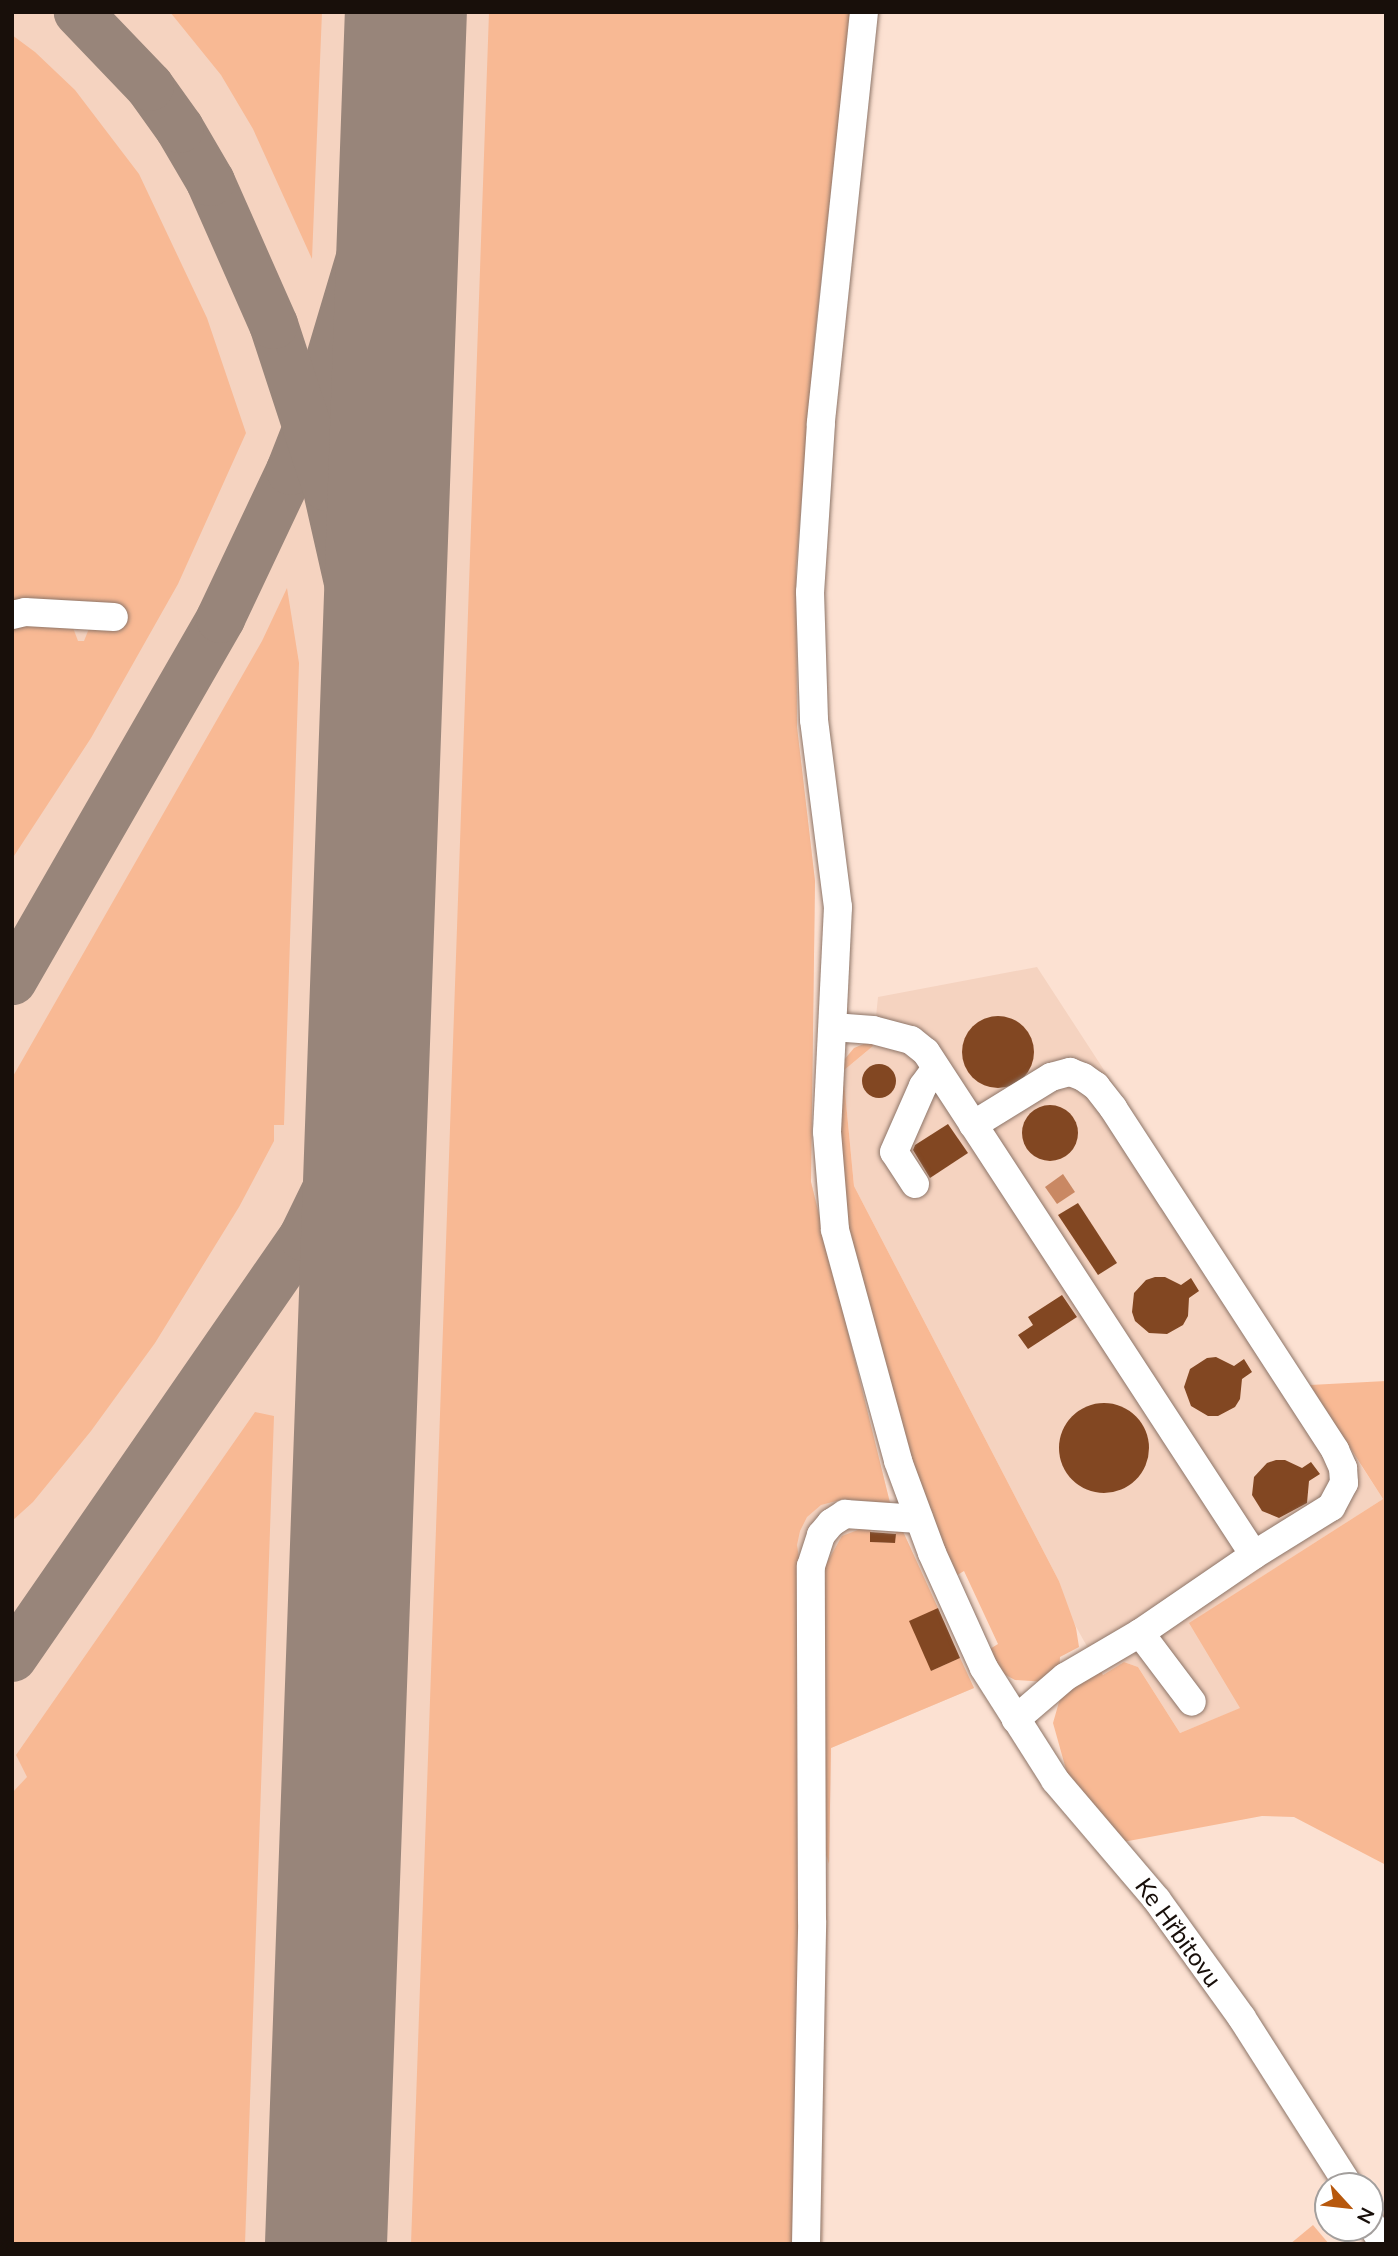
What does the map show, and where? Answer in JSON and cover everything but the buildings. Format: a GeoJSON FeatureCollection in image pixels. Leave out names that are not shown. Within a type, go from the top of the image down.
{"type":"FeatureCollection","features":[{"type":"Feature","properties":{"kind":"street","name":"Ke Hřbitovu"},"geometry":{"type":"LineString","coordinates":[[864,12],[821,423],[810,580],[814,720],[838,907],[827,1132],[835,1230],[898,1461],[919,1519],[974,1649],[1055,1780],[1157,1900],[1242,2018],[1340,2172]]}},
{"type":"Feature","properties":{"kind":"street"},"geometry":{"type":"LineString","coordinates":[[12,615],[24,612],[83,627],[114,617]]}},
{"type":"Feature","properties":{"kind":"street"},"geometry":{"type":"LineString","coordinates":[[833,1027],[873,1030],[911,1040],[926,1052],[1254,1555]]}},
{"type":"Feature","properties":{"kind":"street"},"geometry":{"type":"LineString","coordinates":[[915,1184],[894,1152],[923,1086],[936,1068]]}},
{"type":"Feature","properties":{"kind":"street"},"geometry":{"type":"LineString","coordinates":[[974,1125],[1051,1077],[1069,1072],[1096,1086],[1113,1108],[1335,1450],[1343,1468],[1344,1483],[1331,1507],[1254,1555],[1140,1633],[1065,1677],[1016,1719]]}},
{"type":"Feature","properties":{"kind":"street"},"geometry":{"type":"LineString","coordinates":[[806,2244],[813,1921],[811,1566],[821,1535],[831,1523],[845,1514],[919,1519]]}},
{"type":"Feature","properties":{"kind":"street"},"geometry":{"type":"LineString","coordinates":[[1140,1633],[1192,1702]]}},
{"type":"Feature","properties":{"kind":"shaded area"},"geometry":{"type":"Polygon","coordinates":[[[12,12],[851,12],[815,334],[796,568],[797,727],[815,881],[811,1182],[890,1503],[974,1688],[831,1748],[823,2244],[12,2244],[12,12]]]}},
{"type":"Feature","properties":{"kind":"shaded area"},"geometry":{"type":"Polygon","coordinates":[[[170,12],[322,12],[312,259],[253,129],[221,75],[170,12]]]}},
{"type":"Feature","properties":{"kind":"shaded area"},"geometry":{"type":"Polygon","coordinates":[[[489,12],[851,12],[815,334],[796,568],[797,727],[815,881],[811,1182],[890,1503],[844,1499],[821,1505],[807,1517],[797,1545],[802,1577],[800,2244],[411,2244],[489,12]]]}},
{"type":"Feature","properties":{"kind":"shaded area"},"geometry":{"type":"Polygon","coordinates":[[[12,35],[35,52],[75,90],[139,174],[207,318],[246,433],[178,584],[91,738],[12,859],[12,621],[72,625],[78,641],[84,641],[90,626],[12,609],[12,35]]]}},
{"type":"Feature","properties":{"kind":"shaded area"},"geometry":{"type":"Polygon","coordinates":[[[287,588],[299,663],[284,1125],[274,1125],[274,1141],[239,1207],[155,1343],[91,1431],[33,1502],[12,1521],[12,1078],[262,641],[287,588]]]}},
{"type":"Feature","properties":{"kind":"shaded area"},"geometry":{"type":"Polygon","coordinates":[[[1037,967],[1383,1499],[1190,1623],[1241,1708],[1180,1733],[1138,1667],[1124,1662],[1103,1675],[1070,1616],[1059,1581],[854,1186],[843,1071],[873,1046],[878,997],[1037,967]]]}},
{"type":"Feature","properties":{"kind":"shaded area"},"geometry":{"type":"Polygon","coordinates":[[[873,1040],[873,1046],[843,1071],[854,1186],[1059,1581],[1076,1628],[1079,1647],[1060,1657],[1059,1675],[1048,1682],[1015,1680],[1000,1672],[988,1650],[998,1644],[964,1571],[954,1577],[888,1403],[849,1246],[834,1148],[839,1066],[854,1048],[873,1040]]]}},
{"type":"Feature","properties":{"kind":"shaded area"},"geometry":{"type":"Polygon","coordinates":[[[1063,1174],[1075,1192],[1057,1204],[1045,1187],[1063,1174]]]}},
{"type":"Feature","properties":{"kind":"shaded area"},"geometry":{"type":"Polygon","coordinates":[[[1386,1381],[1386,1865],[1294,1817],[1262,1816],[1123,1842],[1067,1773],[1053,1723],[1059,1702],[1066,1691],[1099,1668],[1103,1675],[1124,1662],[1138,1667],[1180,1733],[1240,1708],[1189,1623],[1383,1499],[1310,1385],[1386,1381]]]}},
{"type":"Feature","properties":{"kind":"shaded area"},"geometry":{"type":"Polygon","coordinates":[[[255,1412],[274,1416],[245,2244],[12,2244],[12,1793],[27,1777],[16,1755],[255,1412]]]}},
{"type":"Feature","properties":{"kind":"shaded area"},"geometry":{"type":"Polygon","coordinates":[[[871,1525],[870,1542],[895,1543],[896,1525],[900,1525],[938,1608],[931,1671],[960,1658],[974,1688],[831,1748],[829,1864],[820,1836],[825,1566],[842,1536],[871,1525]]]}},
{"type":"Feature","properties":{"kind":"shaded area"},"geometry":{"type":"Polygon","coordinates":[[[1313,2225],[1314,2242],[1329,2244],[1290,2244],[1313,2225]]]}},
{"type":"Feature","properties":{"kind":"taxiway"},"geometry":{"type":"LineString","coordinates":[[12,1657],[303,1236],[337,1166],[351,1123],[369,1003],[372,868],[368,736],[352,600],[326,486],[273,324],[210,181],[179,128],[149,86],[78,12]]}},
{"type":"Feature","properties":{"kind":"taxiway"},"geometry":{"type":"LineString","coordinates":[[12,980],[220,618],[290,470],[317,401],[363,247],[381,166],[401,12]]}},
{"type":"Feature","properties":{"kind":"runway"},"geometry":{"type":"LineString","coordinates":[[326,2244],[406,12]]}}]}
